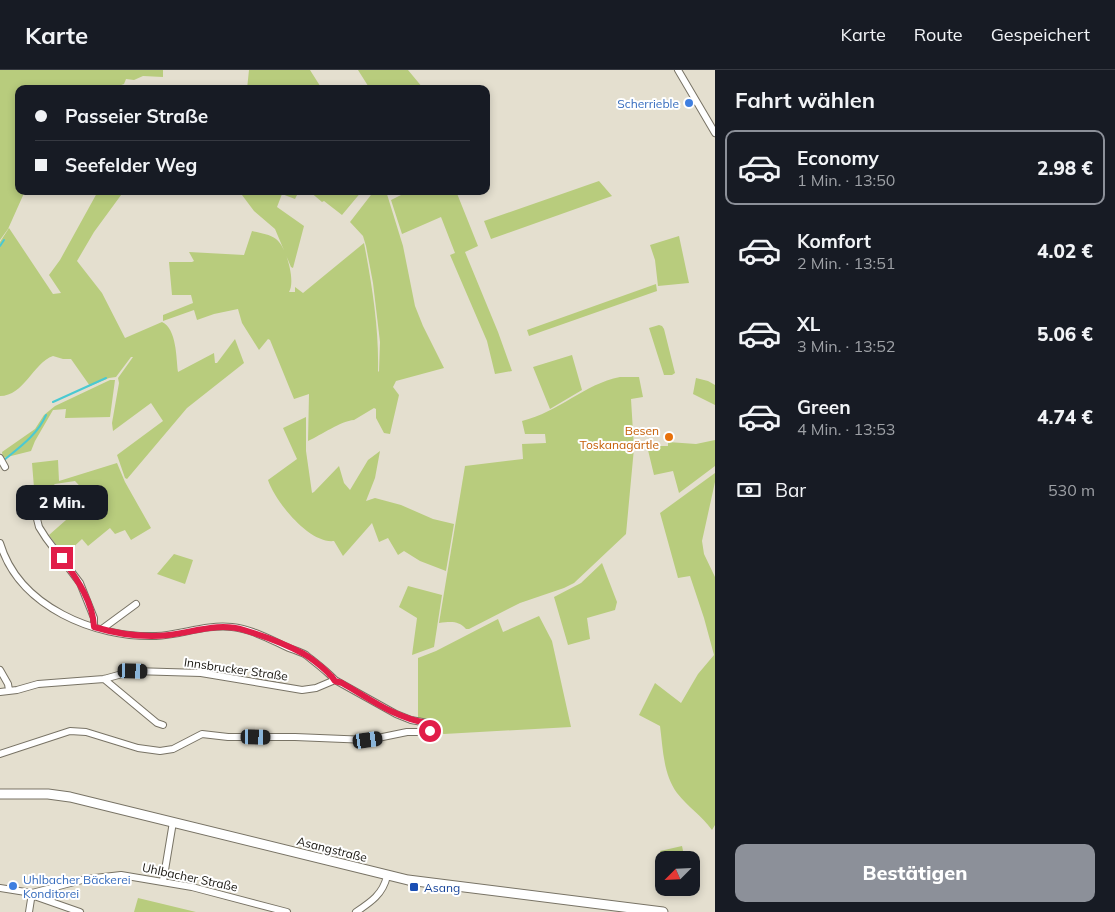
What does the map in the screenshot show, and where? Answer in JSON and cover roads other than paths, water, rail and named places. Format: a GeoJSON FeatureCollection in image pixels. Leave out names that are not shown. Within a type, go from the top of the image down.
{"type":"FeatureCollection","features":[{"type":"Feature","properties":{"kind":"street"},"geometry":{"type":"LineString","coordinates":[[678,70],[715,132]]}},
{"type":"Feature","properties":{"kind":"street"},"geometry":{"type":"LineString","coordinates":[[0,458],[5,467]]}},
{"type":"Feature","properties":{"kind":"street"},"geometry":{"type":"LineString","coordinates":[[36,515],[39,527],[46,538],[80,584],[94,618],[94,627]]}},
{"type":"Feature","properties":{"kind":"street"},"geometry":{"type":"LineString","coordinates":[[0,543],[12,569],[34,594],[70,619],[102,629],[149,636],[167,635],[213,627],[232,627],[253,633],[305,654],[335,680],[393,712],[411,720],[427,723],[430,725],[431,730],[428,732],[407,732],[368,740],[228,737],[202,734],[173,749],[160,751],[138,748],[86,732],[70,730],[0,754]]}},
{"type":"Feature","properties":{"kind":"street"},"geometry":{"type":"LineString","coordinates":[[102,629],[136,604]]}},
{"type":"Feature","properties":{"kind":"street"},"geometry":{"type":"LineString","coordinates":[[0,670],[8,684],[9,690]]}},
{"type":"Feature","properties":{"kind":"street","name":"Innsbrucker Straße"},"geometry":{"type":"LineString","coordinates":[[0,692],[17,690],[38,684],[104,679],[133,671],[201,674],[302,690],[316,688],[335,680]]}},
{"type":"Feature","properties":{"kind":"street"},"geometry":{"type":"LineString","coordinates":[[104,679],[157,723],[162,725]]}},
{"type":"Feature","properties":{"kind":"street","name":"Asangstraße"},"geometry":{"type":"LineString","coordinates":[[0,794],[70,796],[387,876],[423,883],[663,912]]}},
{"type":"Feature","properties":{"kind":"street"},"geometry":{"type":"LineString","coordinates":[[163,882],[173,822]]}},
{"type":"Feature","properties":{"kind":"street","name":"Uhlbacher Straße"},"geometry":{"type":"LineString","coordinates":[[0,888],[32,893],[107,875],[121,875],[192,887],[287,912]]}},
{"type":"Feature","properties":{"kind":"street"},"geometry":{"type":"LineString","coordinates":[[356,912],[380,894],[387,876]]}},
{"type":"Feature","properties":{"kind":"street"},"geometry":{"type":"LineString","coordinates":[[29,912],[32,893],[37,897],[80,912]]}},
{"type":"Feature","properties":{"kind":"waterway"},"geometry":{"type":"LineString","coordinates":[[0,246],[4,240]]}},
{"type":"Feature","properties":{"kind":"waterway"},"geometry":{"type":"LineString","coordinates":[[53,402],[106,378]]}},
{"type":"Feature","properties":{"kind":"waterway"},"geometry":{"type":"LineString","coordinates":[[4,460],[33,434],[46,415]]}},
{"type":"Feature","properties":{"kind":"place","name":"Scherrieble"},"geometry":{"type":"Point","coordinates":[689,103]}},
{"type":"Feature","properties":{"kind":"place","name":"Besen Toskanagärtle"},"geometry":{"type":"Point","coordinates":[669,437]}},
{"type":"Feature","properties":{"kind":"place","name":"Uhlbacher Bäckerei Konditorei"},"geometry":{"type":"Point","coordinates":[13,886]}},
{"type":"Feature","properties":{"kind":"place","name":"Asang"},"geometry":{"type":"Point","coordinates":[414,887]}}]}
